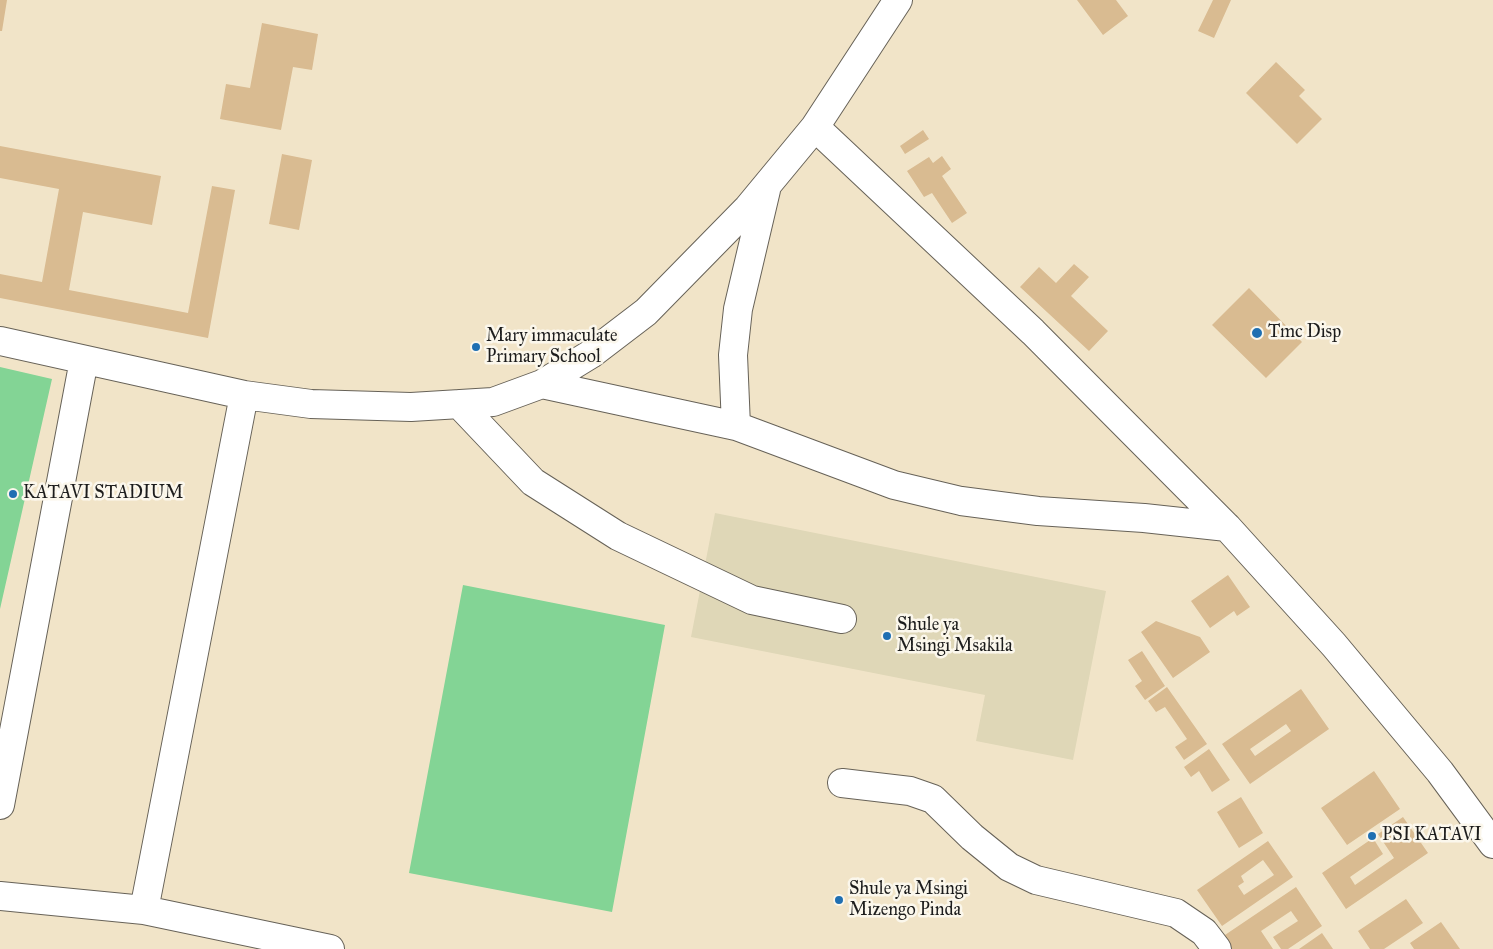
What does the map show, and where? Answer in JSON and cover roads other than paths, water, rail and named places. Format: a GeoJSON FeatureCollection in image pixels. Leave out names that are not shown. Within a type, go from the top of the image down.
{"type":"FeatureCollection","features":[{"type":"Feature","properties":{"kind":"street"},"geometry":{"type":"LineString","coordinates":[[0,341],[244,395],[311,404],[411,408],[493,402],[542,384],[591,354],[646,312],[748,208],[815,127],[898,0]]}},
{"type":"Feature","properties":{"kind":"street"},"geometry":{"type":"LineString","coordinates":[[815,127],[1033,332],[1227,527],[1334,645],[1440,772],[1493,844]]}},
{"type":"Feature","properties":{"kind":"street"},"geometry":{"type":"LineString","coordinates":[[736,426],[734,355],[738,309],[768,184]]}},
{"type":"Feature","properties":{"kind":"street"},"geometry":{"type":"LineString","coordinates":[[0,805],[84,360]]}},
{"type":"Feature","properties":{"kind":"street"},"geometry":{"type":"LineString","coordinates":[[542,384],[736,426],[894,485],[960,501],[1038,511],[1144,518],[1227,527]]}},
{"type":"Feature","properties":{"kind":"street"},"geometry":{"type":"LineString","coordinates":[[144,910],[244,395]]}},
{"type":"Feature","properties":{"kind":"street"},"geometry":{"type":"LineString","coordinates":[[459,404],[533,482],[618,536],[752,600],[842,620]]}},
{"type":"Feature","properties":{"kind":"street"},"geometry":{"type":"LineString","coordinates":[[842,783],[910,791],[933,799],[972,837],[1009,867],[1036,880],[1176,913],[1204,932],[1217,949]]}},
{"type":"Feature","properties":{"kind":"street"},"geometry":{"type":"LineString","coordinates":[[0,896],[144,910],[330,949]]}},
{"type":"Feature","properties":{"kind":"place","name":"Tmc Disp"},"geometry":{"type":"Point","coordinates":[1257,333]}},
{"type":"Feature","properties":{"kind":"place","name":"Mary immaculate Primary School"},"geometry":{"type":"Point","coordinates":[476,347]}},
{"type":"Feature","properties":{"kind":"place","name":"KATAVI STADIUM"},"geometry":{"type":"Point","coordinates":[13,494]}},
{"type":"Feature","properties":{"kind":"place","name":"Shule ya Msingi Msakila"},"geometry":{"type":"Point","coordinates":[887,636]}},
{"type":"Feature","properties":{"kind":"place","name":"PSI KATAVI"},"geometry":{"type":"Point","coordinates":[1372,836]}},
{"type":"Feature","properties":{"kind":"place","name":"Shule ya Msingi Mizengo Pinda"},"geometry":{"type":"Point","coordinates":[839,900]}}]}
